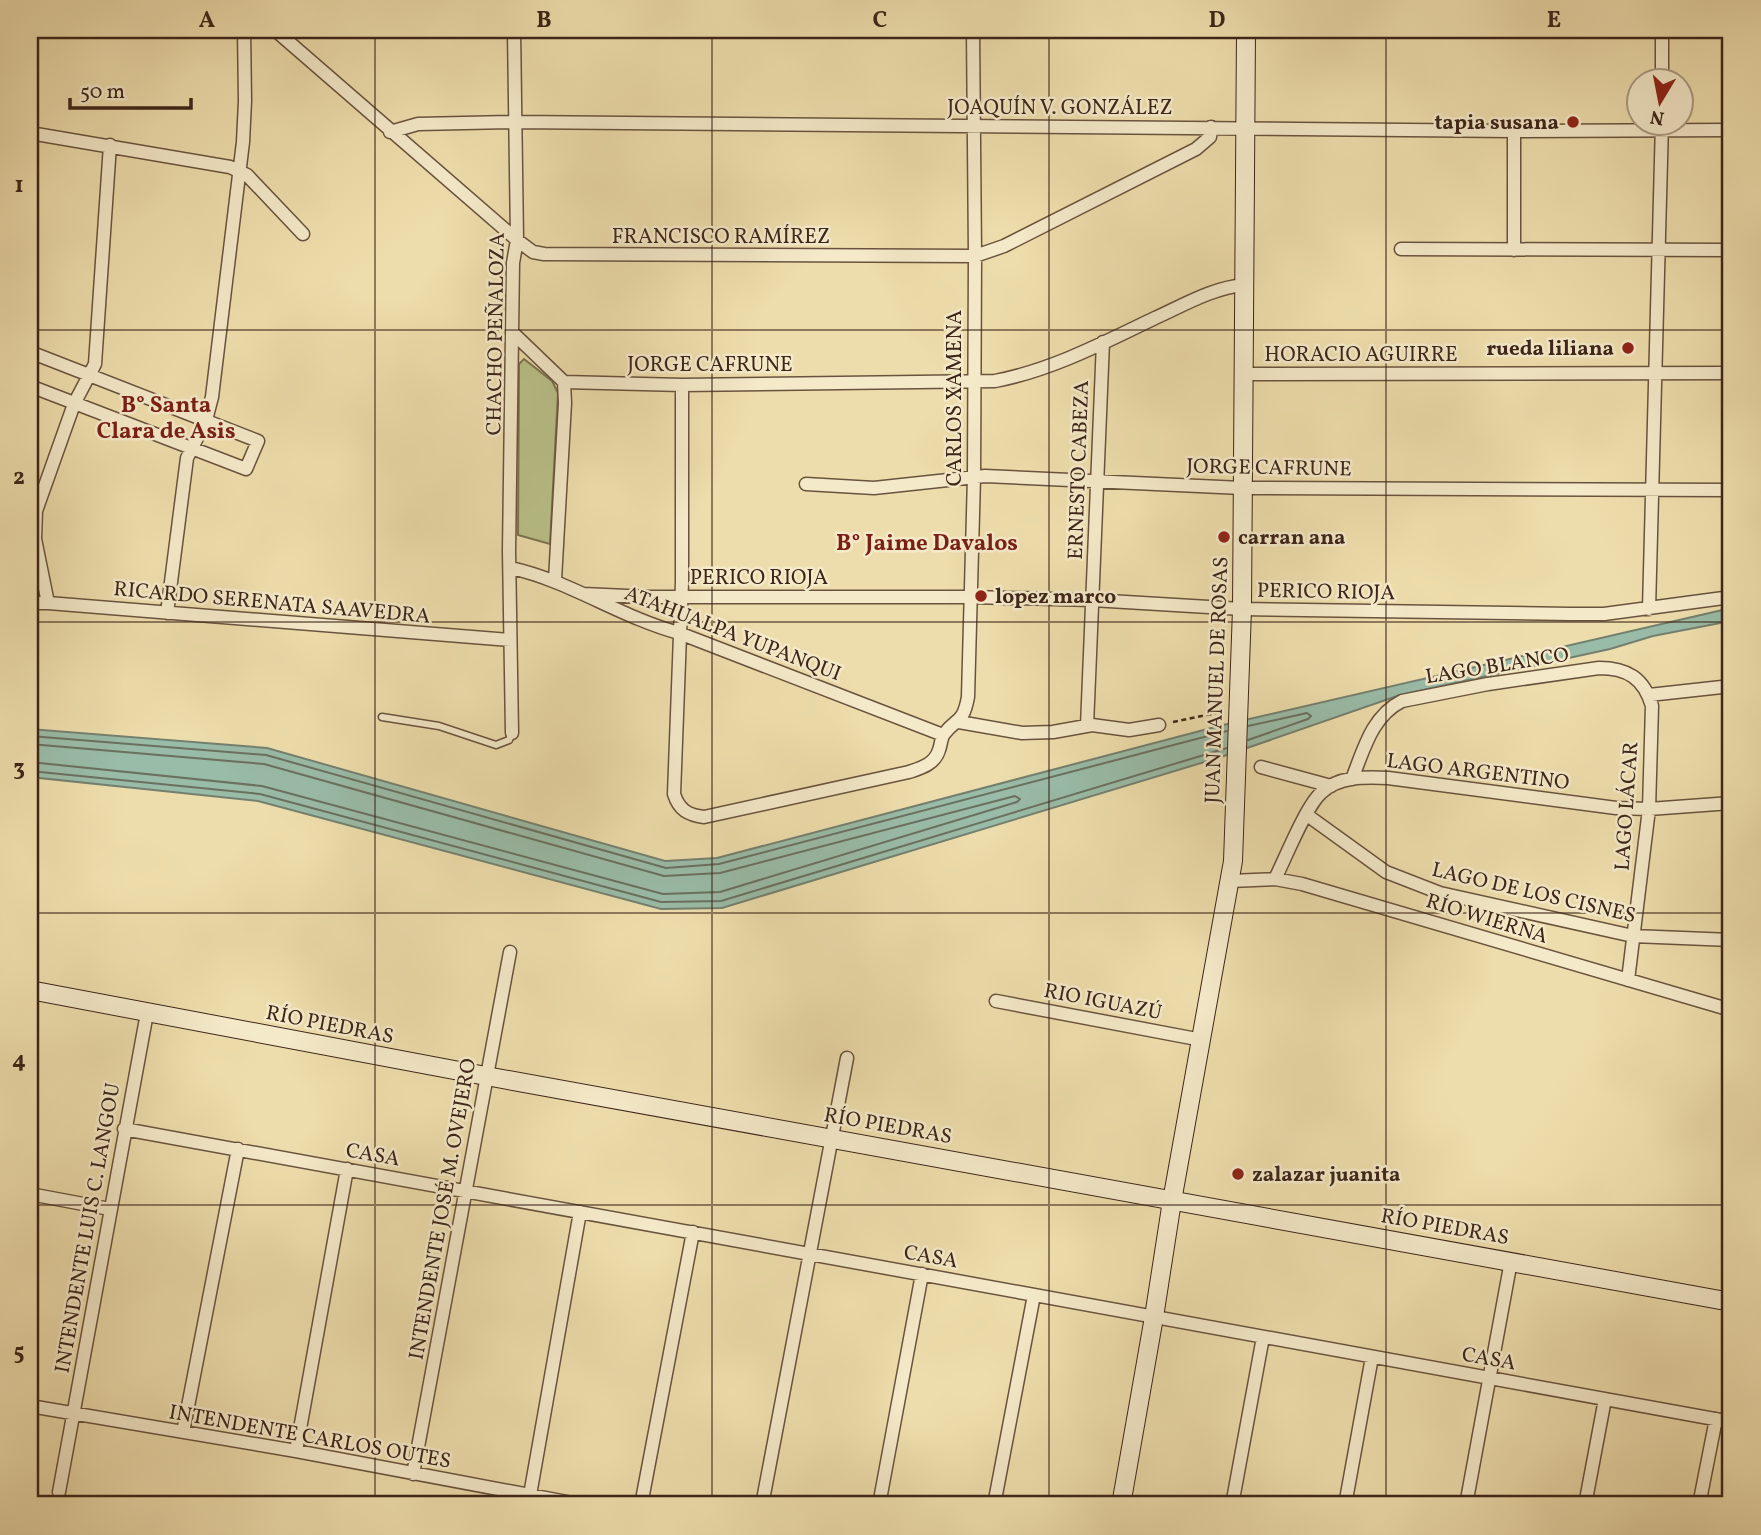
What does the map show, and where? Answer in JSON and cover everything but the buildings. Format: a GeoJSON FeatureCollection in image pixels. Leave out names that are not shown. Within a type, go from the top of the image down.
{"type":"FeatureCollection","features":[{"type":"Feature","properties":{"kind":"street"},"geometry":{"type":"LineString","coordinates":[[167,613],[186,466],[191,447],[206,420],[212,397],[240,171],[245,101],[244,30]]}},
{"type":"Feature","properties":{"kind":"street","name":"FRANCISCO RAMÍREZ"},"geometry":{"type":"LineString","coordinates":[[275,30],[517,240],[533,252],[544,254],[975,256],[1003,246],[1196,149],[1210,137],[1211,127]]}},
{"type":"Feature","properties":{"kind":"street","name":"CHACHO PEÑALOZA"},"geometry":{"type":"LineString","coordinates":[[512,733],[510,568],[513,263],[517,240],[514,30]]}},
{"type":"Feature","properties":{"kind":"street","name":"CARLOS XAMENA"},"geometry":{"type":"LineString","coordinates":[[959,722],[968,697],[974,477],[973,30]]}},
{"type":"Feature","properties":{"kind":"street","name":"JUAN MANUEL DE ROSAS"},"geometry":{"type":"LineString","coordinates":[[1121,1505],[1172,1200],[1230,881],[1242,609],[1246,30]]}},
{"type":"Feature","properties":{"kind":"street"},"geometry":{"type":"LineString","coordinates":[[1662,30],[1662,66]]}},
{"type":"Feature","properties":{"kind":"street","name":"JOAQUÍN V. GONZÁLEZ"},"geometry":{"type":"LineString","coordinates":[[390,132],[418,124],[515,122],[1514,131],[1624,128]]}},
{"type":"Feature","properties":{"kind":"street","name":"JOAQUÍN V. GONZÁLEZ"},"geometry":{"type":"LineString","coordinates":[[1694,128],[1731,130]]}},
{"type":"Feature","properties":{"kind":"street"},"geometry":{"type":"LineString","coordinates":[[1514,131],[1514,250]]}},
{"type":"Feature","properties":{"kind":"street"},"geometry":{"type":"LineString","coordinates":[[30,133],[230,167],[247,175],[303,234]]}},
{"type":"Feature","properties":{"kind":"street"},"geometry":{"type":"LineString","coordinates":[[1649,609],[1661,136]]}},
{"type":"Feature","properties":{"kind":"street"},"geometry":{"type":"LineString","coordinates":[[48,603],[35,539],[36,511],[74,404],[95,364],[110,145]]}},
{"type":"Feature","properties":{"kind":"street"},"geometry":{"type":"LineString","coordinates":[[1401,249],[1731,250]]}},
{"type":"Feature","properties":{"kind":"street","name":"JORGE CAFRUNE"},"geometry":{"type":"LineString","coordinates":[[564,382],[682,385],[973,382],[1017,377],[1059,362],[1213,291],[1244,285]]}},
{"type":"Feature","properties":{"kind":"street"},"geometry":{"type":"LineString","coordinates":[[513,333],[564,382],[555,580]]}},
{"type":"Feature","properties":{"kind":"street","name":"ERNESTO CABEZA"},"geometry":{"type":"LineString","coordinates":[[1087,726],[1103,342]]}},
{"type":"Feature","properties":{"kind":"street"},"geometry":{"type":"LineString","coordinates":[[30,352],[258,441],[246,469],[30,386]]}},
{"type":"Feature","properties":{"kind":"street","name":"HORACIO AGUIRRE"},"geometry":{"type":"LineString","coordinates":[[1244,374],[1731,373]]}},
{"type":"Feature","properties":{"kind":"street"},"geometry":{"type":"LineString","coordinates":[[682,385],[681,595],[674,794],[677,803],[691,815],[704,817],[909,772],[932,762],[938,755],[943,735],[959,722],[1022,733],[1053,732],[1087,726],[1129,730],[1160,725]]}},
{"type":"Feature","properties":{"kind":"street","name":"JORGE CAFRUNE"},"geometry":{"type":"LineString","coordinates":[[806,484],[874,488],[974,477],[1242,488],[1731,490]]}},
{"type":"Feature","properties":{"kind":"street","name":"ATAHUALPA YUPANQUI"},"geometry":{"type":"LineString","coordinates":[[510,568],[555,580],[651,625],[679,633],[943,735]]}},
{"type":"Feature","properties":{"kind":"street","name":"PERICO RIOJA"},"geometry":{"type":"LineString","coordinates":[[583,594],[649,597],[971,597],[1092,600],[1242,609],[1571,614],[1604,614],[1731,597]]}},
{"type":"Feature","properties":{"kind":"street","name":"RICARDO SERENATA SAAVEDRA"},"geometry":{"type":"LineString","coordinates":[[30,603],[510,640]]}},
{"type":"Feature","properties":{"kind":"street","name":"LAGO BLANCO"},"geometry":{"type":"LineString","coordinates":[[1352,779],[1380,717],[1390,707],[1402,701],[1488,684],[1599,668],[1615,668],[1629,673],[1649,695]]}},
{"type":"Feature","properties":{"kind":"street"},"geometry":{"type":"LineString","coordinates":[[1649,695],[1731,686]]}},
{"type":"Feature","properties":{"kind":"street","name":"LAGO LÁCAR"},"geometry":{"type":"LineString","coordinates":[[1628,980],[1649,809],[1649,695]]}},
{"type":"Feature","properties":{"kind":"street"},"geometry":{"type":"LineString","coordinates":[[1261,768],[1331,786]]}},
{"type":"Feature","properties":{"kind":"street","name":"LAGO ARGENTINO"},"geometry":{"type":"LineString","coordinates":[[1331,786],[1352,779],[1388,778],[1616,808],[1649,809],[1731,803]]}},
{"type":"Feature","properties":{"kind":"street"},"geometry":{"type":"LineString","coordinates":[[1275,879],[1319,793],[1331,786]]}},
{"type":"Feature","properties":{"kind":"street","name":"LAGO DE LOS CISNES"},"geometry":{"type":"LineString","coordinates":[[1307,815],[1374,865],[1413,884],[1470,900],[1633,936],[1731,940]]}},
{"type":"Feature","properties":{"kind":"street","name":"RÍO WIERNA"},"geometry":{"type":"LineString","coordinates":[[1230,881],[1275,879],[1329,892],[1731,1010]]}},
{"type":"Feature","properties":{"kind":"street","name":"INTENDENTE JOSÉ M. OVEJERO"},"geometry":{"type":"LineString","coordinates":[[413,1474],[510,952]]}},
{"type":"Feature","properties":{"kind":"street","name":"RÍO PIEDRAS"},"geometry":{"type":"LineString","coordinates":[[32,990],[486,1076],[1731,1302]]}},
{"type":"Feature","properties":{"kind":"street","name":"RIO IGUAZÚ"},"geometry":{"type":"LineString","coordinates":[[996,1001],[1202,1040]]}},
{"type":"Feature","properties":{"kind":"street","name":"INTENDENTE LUIS C. LANGOU"},"geometry":{"type":"LineString","coordinates":[[59,1492],[147,1013]]}},
{"type":"Feature","properties":{"kind":"street"},"geometry":{"type":"LineString","coordinates":[[762,1505],[847,1058]]}},
{"type":"Feature","properties":{"kind":"street","name":"CASA"},"geometry":{"type":"LineString","coordinates":[[124,1129],[465,1189],[1731,1422]]}},
{"type":"Feature","properties":{"kind":"street"},"geometry":{"type":"LineString","coordinates":[[183,1432],[238,1149]]}},
{"type":"Feature","properties":{"kind":"street"},"geometry":{"type":"LineString","coordinates":[[296,1451],[347,1169]]}},
{"type":"Feature","properties":{"kind":"street"},"geometry":{"type":"LineString","coordinates":[[30,1194],[110,1209]]}},
{"type":"Feature","properties":{"kind":"street"},"geometry":{"type":"LineString","coordinates":[[530,1495],[580,1212]]}},
{"type":"Feature","properties":{"kind":"street"},"geometry":{"type":"LineString","coordinates":[[641,1505],[692,1232]]}},
{"type":"Feature","properties":{"kind":"street"},"geometry":{"type":"LineString","coordinates":[[1466,1505],[1511,1261]]}},
{"type":"Feature","properties":{"kind":"street"},"geometry":{"type":"LineString","coordinates":[[879,1505],[922,1274]]}},
{"type":"Feature","properties":{"kind":"street"},"geometry":{"type":"LineString","coordinates":[[994,1505],[1034,1295]]}},
{"type":"Feature","properties":{"kind":"street"},"geometry":{"type":"LineString","coordinates":[[1232,1505],[1263,1336]]}},
{"type":"Feature","properties":{"kind":"street"},"geometry":{"type":"LineString","coordinates":[[1345,1505],[1372,1357]]}},
{"type":"Feature","properties":{"kind":"street"},"geometry":{"type":"LineString","coordinates":[[1585,1505],[1605,1399]]}},
{"type":"Feature","properties":{"kind":"street","name":"INTENDENTE CARLOS OUTES"},"geometry":{"type":"LineString","coordinates":[[30,1406],[296,1451],[583,1505]]}},
{"type":"Feature","properties":{"kind":"street"},"geometry":{"type":"LineString","coordinates":[[1699,1505],[1716,1419]]}},
{"type":"Feature","properties":{"kind":"lane"},"geometry":{"type":"LineString","coordinates":[[382,717],[439,726],[496,745],[509,740],[512,733]]}},
{"type":"Feature","properties":{"kind":"path"},"geometry":{"type":"LineString","coordinates":[[1160,725],[1222,712],[1229,708],[1239,711]]}},
{"type":"Feature","properties":{"kind":"green space"},"geometry":{"type":"Polygon","coordinates":[[[524,359],[552,381],[558,393],[550,544],[518,535],[519,364],[524,359]]]}},
{"type":"Feature","properties":{"kind":"water"},"geometry":{"type":"Polygon","coordinates":[[[1731,608],[1731,621],[1653,636],[1610,649],[1400,695],[1221,757],[722,908],[661,909],[258,801],[30,777],[30,729],[267,748],[665,861],[717,858],[1219,726],[1731,608]]]}},
{"type":"Feature","properties":{"kind":"place","name":"tapia susana"},"geometry":{"type":"Point","coordinates":[1573,122]}},
{"type":"Feature","properties":{"kind":"place","name":"rueda liliana"},"geometry":{"type":"Point","coordinates":[1628,348]}},
{"type":"Feature","properties":{"kind":"place","name":"carran ana"},"geometry":{"type":"Point","coordinates":[1224,537]}},
{"type":"Feature","properties":{"kind":"place","name":"lopez marco"},"geometry":{"type":"Point","coordinates":[981,596]}},
{"type":"Feature","properties":{"kind":"place","name":"zalazar juanita"},"geometry":{"type":"Point","coordinates":[1238,1174]}},
{"type":"Feature","properties":{"kind":"district","name":"B° Santa Clara de Asis"},"geometry":{"type":"Point","coordinates":[166,417]}},
{"type":"Feature","properties":{"kind":"district","name":"B° Jaime Davalos"},"geometry":{"type":"Point","coordinates":[927,542]}}]}
